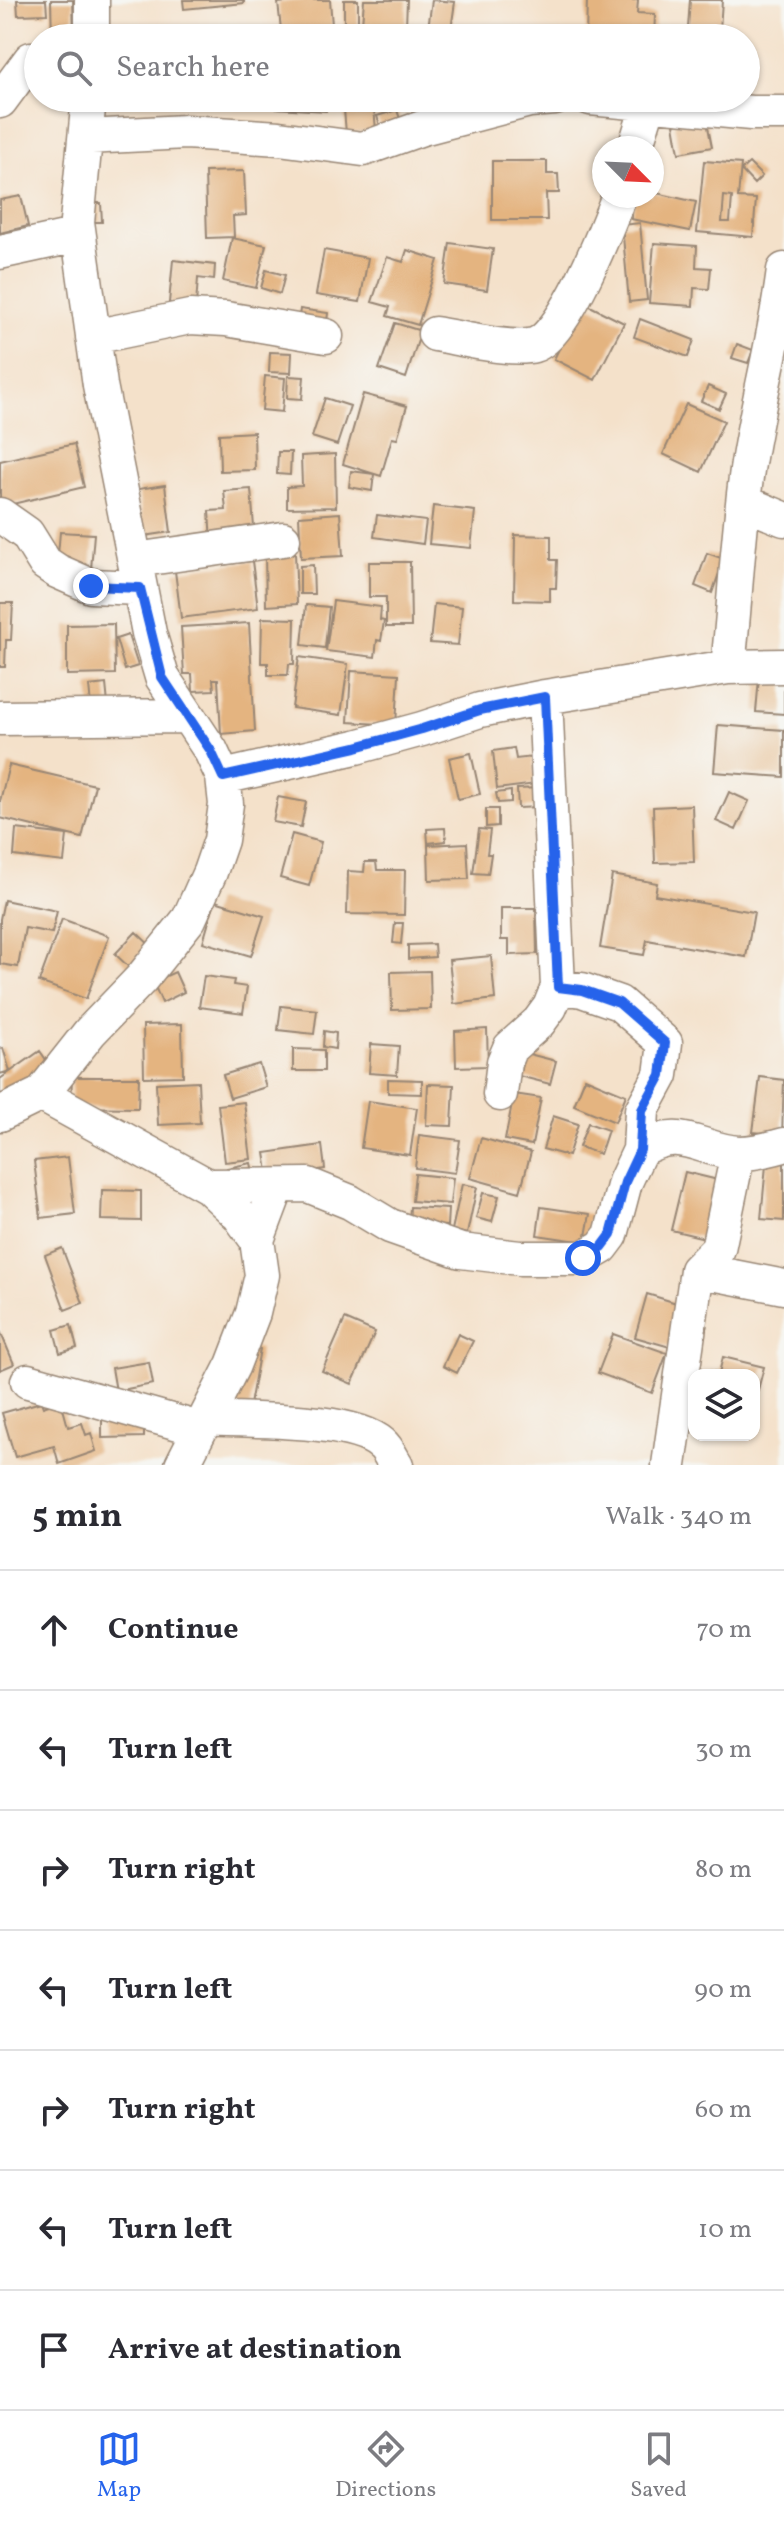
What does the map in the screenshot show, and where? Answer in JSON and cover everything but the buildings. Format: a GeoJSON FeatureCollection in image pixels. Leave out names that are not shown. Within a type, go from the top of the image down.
{"type":"FeatureCollection","features":[{"type":"Feature","properties":{"kind":"street"},"geometry":{"type":"LineString","coordinates":[[92,0],[92,24]]}},
{"type":"Feature","properties":{"kind":"street"},"geometry":{"type":"LineString","coordinates":[[0,101],[23,59]]}},
{"type":"Feature","properties":{"kind":"street"},"geometry":{"type":"LineString","coordinates":[[760,111],[784,113]]}},
{"type":"Feature","properties":{"kind":"street"},"geometry":{"type":"LineString","coordinates":[[0,1114],[41,1094],[90,1032],[141,979],[189,919],[221,840],[226,804],[223,777],[211,751],[162,677],[100,385],[77,222],[88,112]]}},
{"type":"Feature","properties":{"kind":"street"},"geometry":{"type":"LineString","coordinates":[[86,137],[186,132],[279,138],[363,149],[422,128],[483,112]]}},
{"type":"Feature","properties":{"kind":"street"},"geometry":{"type":"LineString","coordinates":[[639,136],[646,112]]}},
{"type":"Feature","properties":{"kind":"street"},"geometry":{"type":"LineString","coordinates":[[435,334],[519,347],[537,344],[551,331],[580,288],[600,248],[615,208]]}},
{"type":"Feature","properties":{"kind":"street"},"geometry":{"type":"LineString","coordinates":[[0,252],[78,235]]}},
{"type":"Feature","properties":{"kind":"street"},"geometry":{"type":"LineString","coordinates":[[728,667],[759,399],[780,304],[784,270]]}},
{"type":"Feature","properties":{"kind":"street"},"geometry":{"type":"LineString","coordinates":[[93,337],[190,317],[226,319],[326,336]]}},
{"type":"Feature","properties":{"kind":"street"},"geometry":{"type":"LineString","coordinates":[[745,503],[784,519]]}},
{"type":"Feature","properties":{"kind":"street"},"geometry":{"type":"LineString","coordinates":[[0,515],[27,534],[45,563],[91,586],[283,539]]}},
{"type":"Feature","properties":{"kind":"street"},"geometry":{"type":"LineString","coordinates":[[223,777],[356,747],[480,710],[545,697],[728,667],[784,666]]}},
{"type":"Feature","properties":{"kind":"street"},"geometry":{"type":"LineString","coordinates":[[500,1094],[504,1062],[510,1048],[539,1022],[550,1007],[558,987],[545,697]]}},
{"type":"Feature","properties":{"kind":"street"},"geometry":{"type":"LineString","coordinates":[[0,718],[187,716]]}},
{"type":"Feature","properties":{"kind":"street"},"geometry":{"type":"LineString","coordinates":[[208,1186],[308,1185],[350,1202],[390,1226],[461,1251],[520,1258],[583,1258],[602,1247],[611,1235],[625,1182],[640,1150],[642,1110],[661,1075],[665,1043],[619,1003],[582,990],[558,987]]}},
{"type":"Feature","properties":{"kind":"street"},"geometry":{"type":"LineString","coordinates":[[41,1094],[208,1186],[239,1215],[257,1240],[262,1275],[253,1313],[233,1365],[182,1465]]}},
{"type":"Feature","properties":{"kind":"street"},"geometry":{"type":"LineString","coordinates":[[640,1150],[656,1140],[686,1139],[738,1153],[784,1145]]}},
{"type":"Feature","properties":{"kind":"street"},"geometry":{"type":"LineString","coordinates":[[669,1465],[697,1270],[718,1249],[738,1153]]}},
{"type":"Feature","properties":{"kind":"street"},"geometry":{"type":"LineString","coordinates":[[257,1240],[277,1187]]}},
{"type":"Feature","properties":{"kind":"street"},"geometry":{"type":"LineString","coordinates":[[697,1270],[784,1287]]}},
{"type":"Feature","properties":{"kind":"street"},"geometry":{"type":"LineString","coordinates":[[28,1381],[203,1424],[340,1426],[362,1433],[383,1445],[396,1465]]}},
{"type":"Feature","properties":{"kind":"route"},"geometry":{"type":"LineString","coordinates":[[91,586],[140,588],[162,677],[211,751],[223,777],[356,747],[480,710],[545,697],[558,987],[582,990],[619,1003],[665,1043],[661,1075],[642,1110],[640,1150],[625,1182],[611,1235],[602,1247],[583,1258]]}}]}
